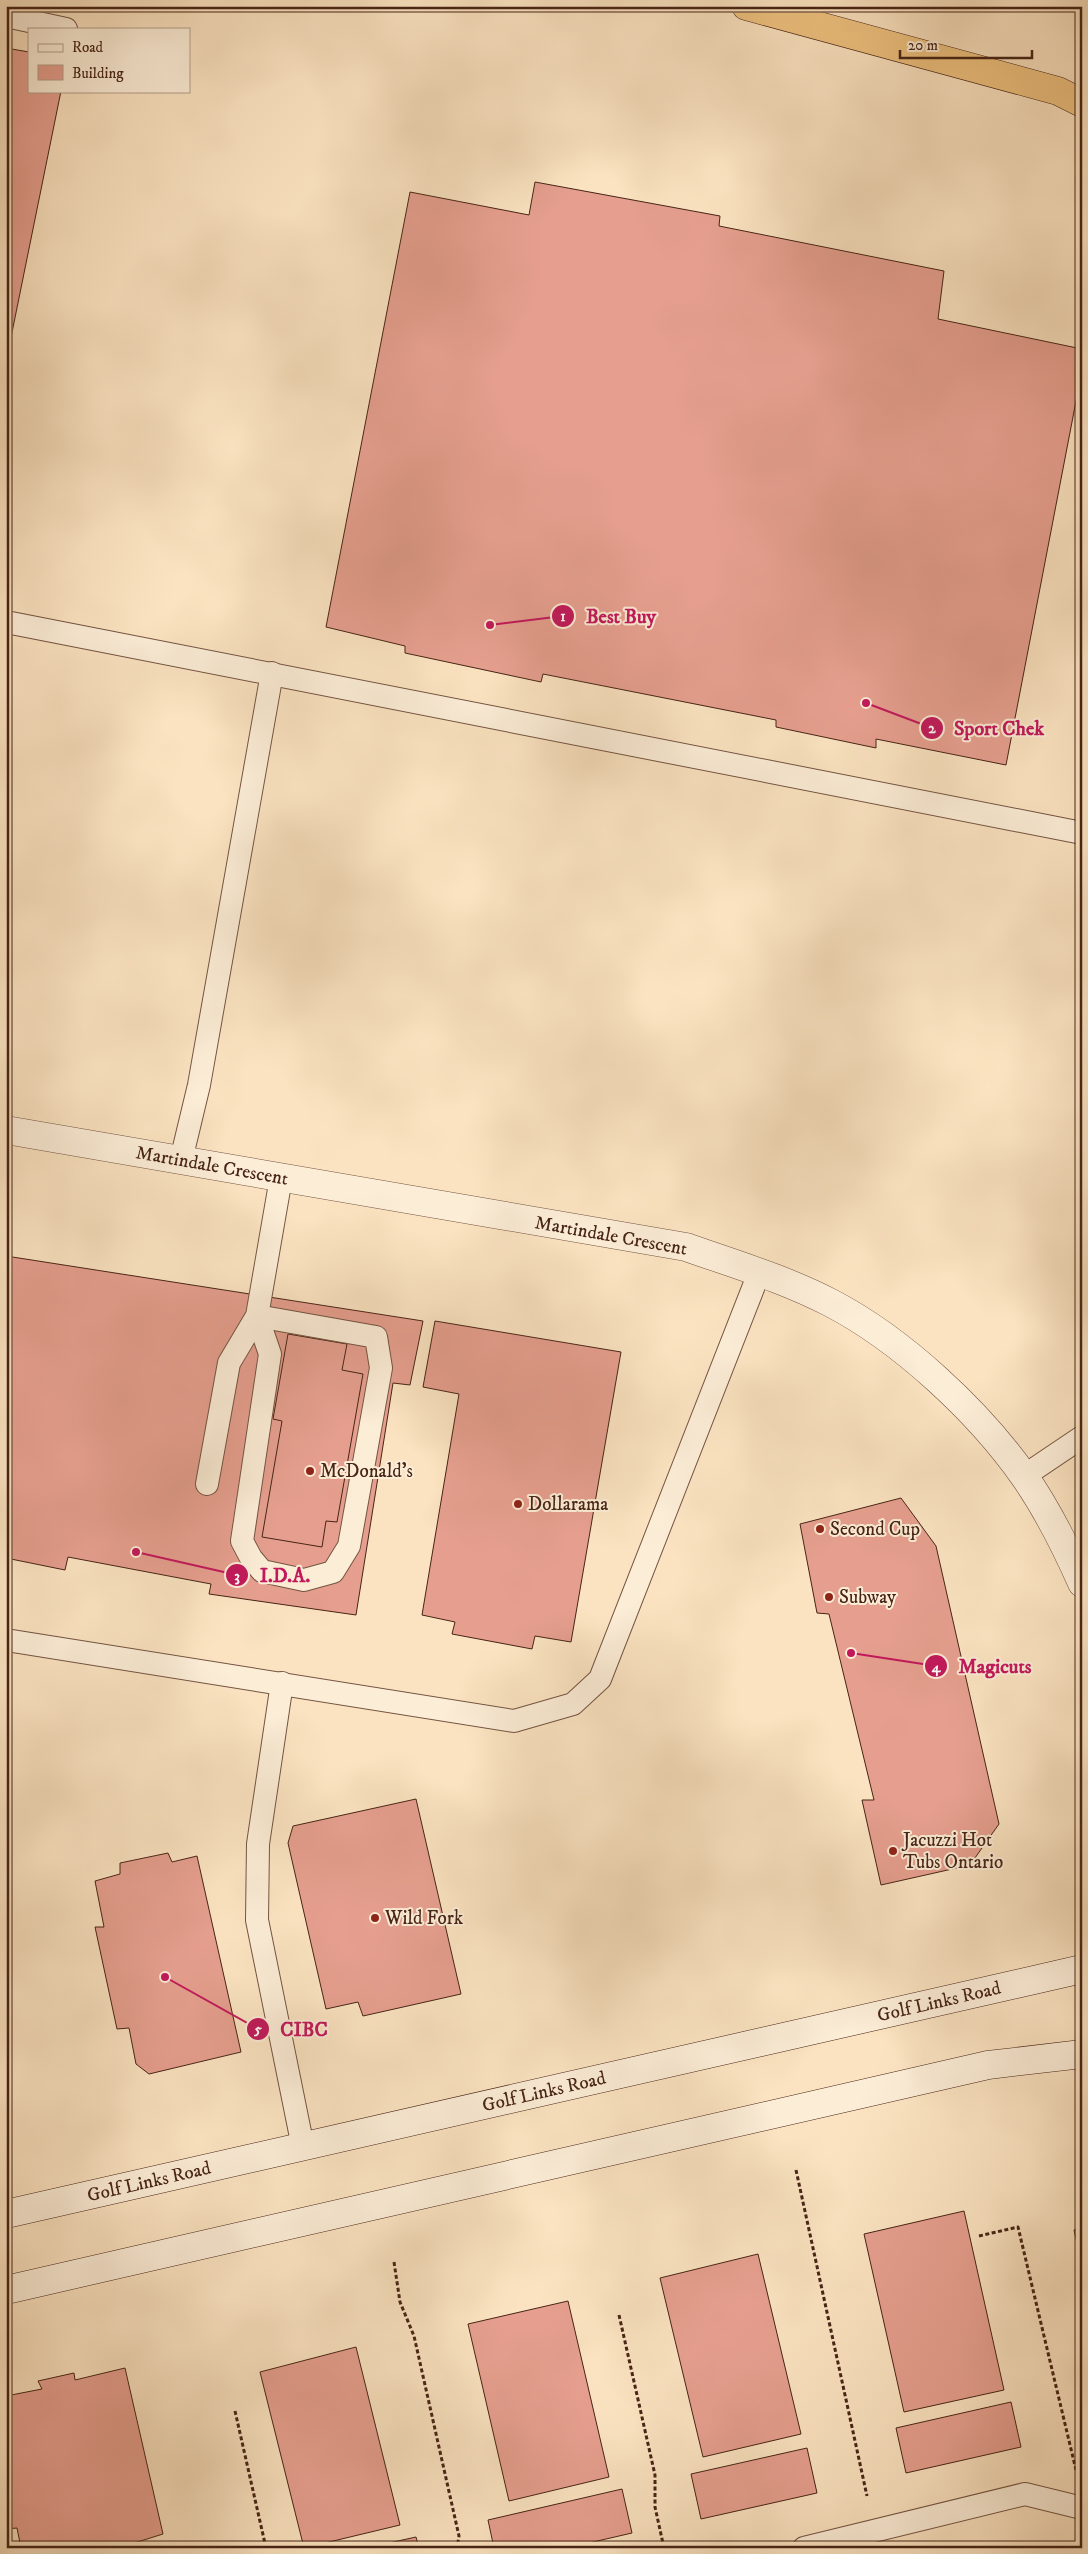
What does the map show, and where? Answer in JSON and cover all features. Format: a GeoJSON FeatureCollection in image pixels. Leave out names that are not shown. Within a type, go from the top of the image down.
{"type":"FeatureCollection","features":[{"type":"Feature","properties":{"kind":"highway"},"geometry":{"type":"LineString","coordinates":[[746,6],[1058,91],[1082,103]]}},
{"type":"Feature","properties":{"kind":"main road","name":"Martindale Crescent"},"geometry":{"type":"LineString","coordinates":[[6,1130],[686,1247],[759,1272],[830,1303],[889,1339],[968,1408],[1024,1476],[1069,1553],[1082,1583]]}},
{"type":"Feature","properties":{"kind":"main road","name":"Golf Links Road"},"geometry":{"type":"LineString","coordinates":[[6,2214],[1082,1969]]}},
{"type":"Feature","properties":{"kind":"main road"},"geometry":{"type":"LineString","coordinates":[[6,2290],[988,2065],[1082,2054]]}},
{"type":"Feature","properties":{"kind":"lane"},"geometry":{"type":"LineString","coordinates":[[6,16],[61,28]]}},
{"type":"Feature","properties":{"kind":"lane"},"geometry":{"type":"LineString","coordinates":[[6,622],[1082,832]]}},
{"type":"Feature","properties":{"kind":"lane"},"geometry":{"type":"LineString","coordinates":[[182,1160],[199,1085],[272,673]]}},
{"type":"Feature","properties":{"kind":"lane"},"geometry":{"type":"LineString","coordinates":[[207,1484],[230,1363],[257,1316],[281,1178]]}},
{"type":"Feature","properties":{"kind":"lane"},"geometry":{"type":"LineString","coordinates":[[6,1640],[514,1721],[573,1704],[600,1678],[759,1272]]}},
{"type":"Feature","properties":{"kind":"lane"},"geometry":{"type":"LineString","coordinates":[[257,1316],[376,1338],[380,1360],[381,1368],[349,1546],[333,1572],[304,1580],[262,1571],[250,1558],[242,1541],[270,1354],[257,1316]]}},
{"type":"Feature","properties":{"kind":"lane"},"geometry":{"type":"LineString","coordinates":[[1024,1476],[1082,1437]]}},
{"type":"Feature","properties":{"kind":"lane"},"geometry":{"type":"LineString","coordinates":[[282,1683],[258,1844],[257,1920],[304,2147]]}},
{"type":"Feature","properties":{"kind":"lane"},"geometry":{"type":"LineString","coordinates":[[804,2548],[854,2542],[875,2531],[1025,2494],[1082,2508]]}},
{"type":"Feature","properties":{"kind":"path"},"geometry":{"type":"LineString","coordinates":[[796,2170],[875,2531]]}},
{"type":"Feature","properties":{"kind":"path"},"geometry":{"type":"LineString","coordinates":[[979,2236],[1018,2227],[1077,2475]]}},
{"type":"Feature","properties":{"kind":"path"},"geometry":{"type":"LineString","coordinates":[[394,2262],[400,2302],[414,2336],[459,2536],[457,2548]]}},
{"type":"Feature","properties":{"kind":"path"},"geometry":{"type":"LineString","coordinates":[[619,2315],[655,2475],[655,2507],[664,2548]]}},
{"type":"Feature","properties":{"kind":"path"},"geometry":{"type":"LineString","coordinates":[[235,2411],[266,2548]]}},
{"type":"Feature","properties":{"kind":"building"},"geometry":{"type":"Polygon","coordinates":[[[6,48],[28,52],[28,92],[61,92],[6,362],[6,48]]]}},
{"type":"Feature","properties":{"kind":"building"},"geometry":{"type":"Polygon","coordinates":[[[535,182],[720,216],[719,226],[944,271],[938,319],[1082,349],[1082,370],[1006,765],[876,739],[876,748],[776,727],[776,720],[543,674],[541,682],[405,653],[405,646],[326,627],[410,192],[529,215],[535,182]]]}},
{"type":"Feature","properties":{"kind":"building"},"geometry":{"type":"Polygon","coordinates":[[[6,1256],[423,1321],[410,1385],[393,1383],[356,1615],[209,1594],[211,1584],[68,1557],[65,1570],[6,1558],[6,1256]]]}},
{"type":"Feature","properties":{"kind":"building","name":"Dollarama"},"geometry":{"type":"Polygon","coordinates":[[[435,1321],[621,1352],[571,1642],[535,1636],[532,1649],[452,1634],[455,1622],[422,1615],[459,1394],[423,1387],[435,1321]]]}},
{"type":"Feature","properties":{"kind":"building","name":"McDonald's"},"geometry":{"type":"Polygon","coordinates":[[[288,1334],[347,1344],[342,1370],[363,1374],[337,1522],[326,1521],[322,1547],[262,1537],[282,1421],[273,1419],[288,1334]]]}},
{"type":"Feature","properties":{"kind":"building"},"geometry":{"type":"Polygon","coordinates":[[[901,1498],[936,1546],[999,1824],[970,1865],[881,1885],[862,1800],[874,1800],[829,1614],[817,1613],[800,1524],[901,1498]]]}},
{"type":"Feature","properties":{"kind":"building","name":"Wild Fork"},"geometry":{"type":"Polygon","coordinates":[[[416,1799],[461,1994],[363,2016],[358,2002],[326,2009],[288,1843],[293,1826],[416,1799]]]}},
{"type":"Feature","properties":{"kind":"building"},"geometry":{"type":"Polygon","coordinates":[[[168,1853],[172,1862],[197,1856],[241,2052],[149,2074],[136,2064],[129,2028],[117,2029],[95,1927],[104,1927],[95,1881],[120,1874],[120,1863],[168,1853]]]}},
{"type":"Feature","properties":{"kind":"building"},"geometry":{"type":"Polygon","coordinates":[[[964,2211],[1004,2390],[904,2412],[864,2234],[964,2211]]]}},
{"type":"Feature","properties":{"kind":"building"},"geometry":{"type":"Polygon","coordinates":[[[1082,2228],[1082,2266],[1074,2230],[1082,2228]]]}},
{"type":"Feature","properties":{"kind":"building"},"geometry":{"type":"Polygon","coordinates":[[[758,2254],[801,2434],[703,2457],[660,2278],[758,2254]]]}},
{"type":"Feature","properties":{"kind":"building"},"geometry":{"type":"Polygon","coordinates":[[[568,2301],[609,2477],[509,2501],[468,2324],[568,2301]]]}},
{"type":"Feature","properties":{"kind":"building"},"geometry":{"type":"Polygon","coordinates":[[[356,2347],[400,2525],[304,2548],[260,2372],[356,2347]]]}},
{"type":"Feature","properties":{"kind":"building"},"geometry":{"type":"Polygon","coordinates":[[[125,2368],[163,2534],[131,2544],[132,2548],[21,2548],[17,2528],[6,2529],[6,2396],[42,2389],[38,2381],[74,2373],[75,2380],[125,2368]]]}},
{"type":"Feature","properties":{"kind":"building"},"geometry":{"type":"Polygon","coordinates":[[[1011,2402],[1021,2447],[906,2473],[896,2428],[1011,2402]]]}},
{"type":"Feature","properties":{"kind":"building"},"geometry":{"type":"Polygon","coordinates":[[[807,2448],[817,2493],[701,2519],[691,2474],[807,2448]]]}},
{"type":"Feature","properties":{"kind":"building"},"geometry":{"type":"Polygon","coordinates":[[[622,2489],[632,2533],[567,2548],[494,2548],[488,2520],[622,2489]]]}},
{"type":"Feature","properties":{"kind":"building"},"geometry":{"type":"Polygon","coordinates":[[[416,2537],[419,2548],[366,2548],[416,2537]]]}},
{"type":"Feature","properties":{"kind":"place","name":"Best Buy"},"geometry":{"type":"Point","coordinates":[490,625]}},
{"type":"Feature","properties":{"kind":"place","name":"Sport Chek"},"geometry":{"type":"Point","coordinates":[866,703]}},
{"type":"Feature","properties":{"kind":"place","name":"McDonald's"},"geometry":{"type":"Point","coordinates":[310,1471]}},
{"type":"Feature","properties":{"kind":"place","name":"Dollarama"},"geometry":{"type":"Point","coordinates":[518,1504]}},
{"type":"Feature","properties":{"kind":"place","name":"Second Cup"},"geometry":{"type":"Point","coordinates":[820,1529]}},
{"type":"Feature","properties":{"kind":"place","name":"I.D.A."},"geometry":{"type":"Point","coordinates":[136,1552]}},
{"type":"Feature","properties":{"kind":"place","name":"Subway"},"geometry":{"type":"Point","coordinates":[829,1597]}},
{"type":"Feature","properties":{"kind":"place","name":"Magicuts"},"geometry":{"type":"Point","coordinates":[851,1653]}},
{"type":"Feature","properties":{"kind":"place","name":"Jacuzzi Hot Tubs Ontario"},"geometry":{"type":"Point","coordinates":[893,1851]}},
{"type":"Feature","properties":{"kind":"place","name":"Wild Fork"},"geometry":{"type":"Point","coordinates":[375,1918]}},
{"type":"Feature","properties":{"kind":"place","name":"CIBC"},"geometry":{"type":"Point","coordinates":[165,1977]}}]}
